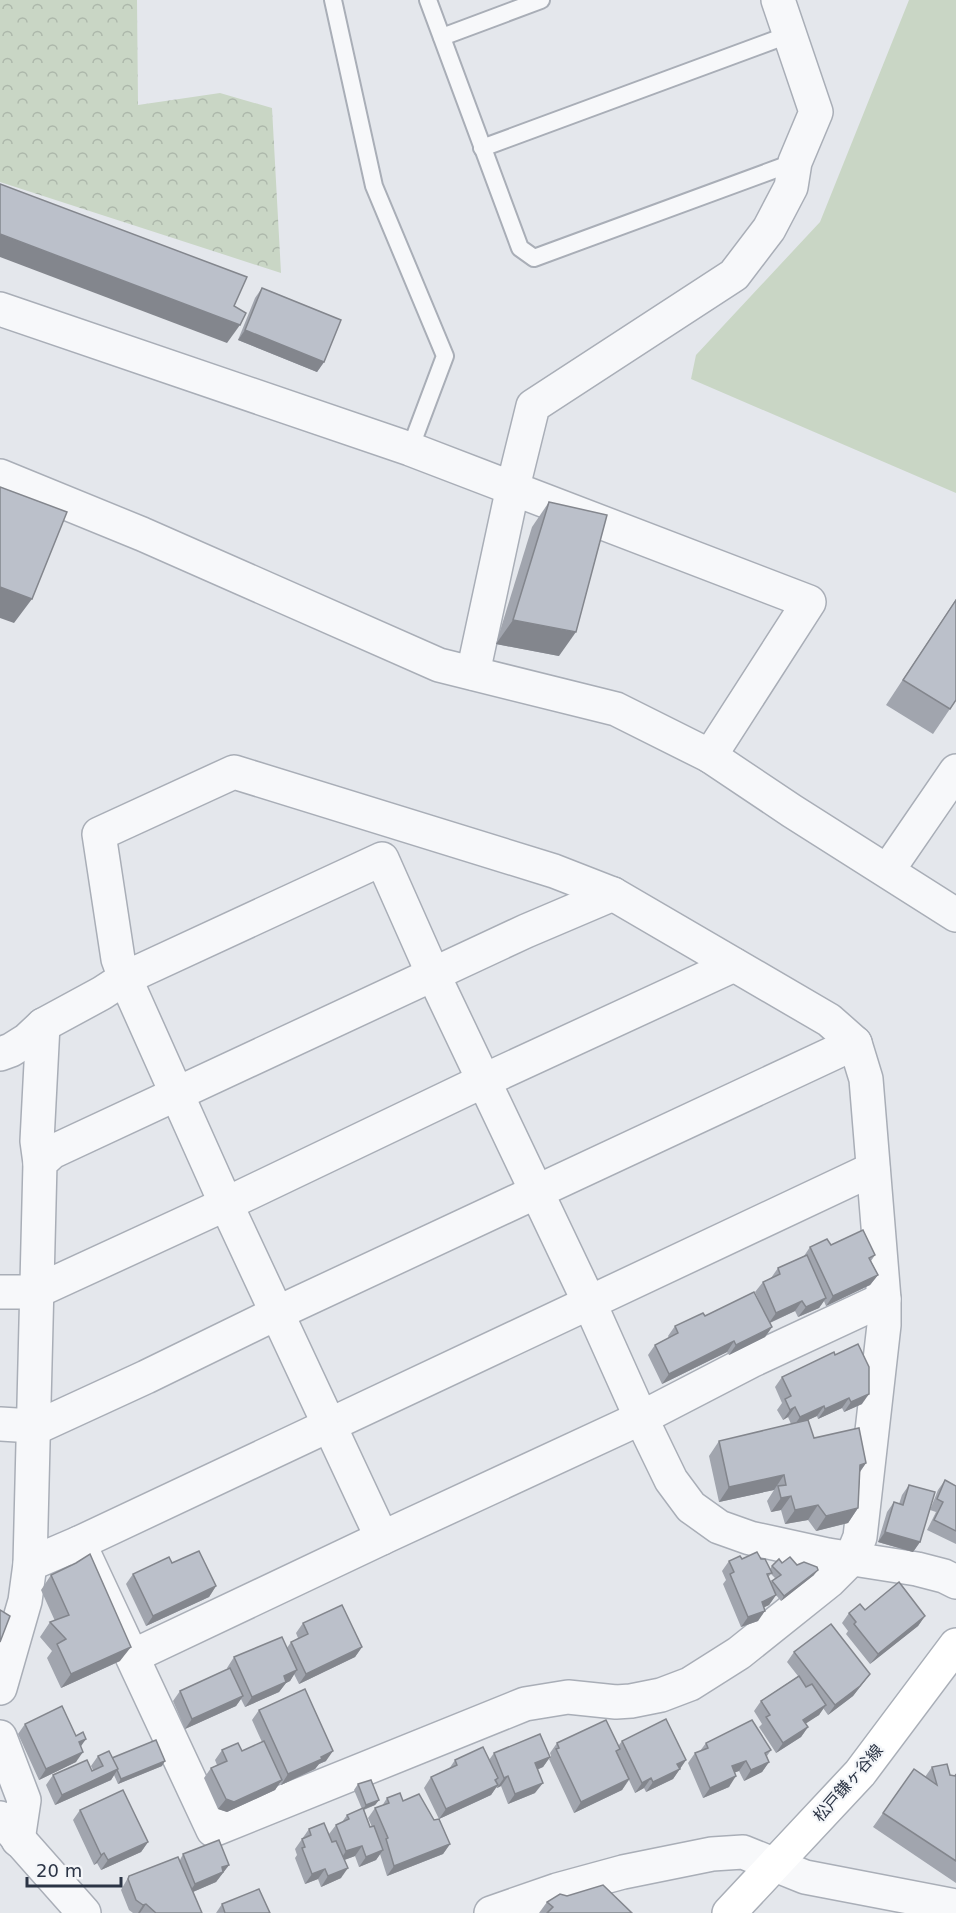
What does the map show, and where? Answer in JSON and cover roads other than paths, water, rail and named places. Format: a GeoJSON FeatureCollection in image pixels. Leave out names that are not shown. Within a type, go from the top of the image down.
{"type":"FeatureCollection","features":[{"type":"Feature","properties":{"kind":"main road","name":"松戸鎌ヶ谷線"},"geometry":{"type":"LineString","coordinates":[[729,1913],[860,1773],[956,1645]]}},
{"type":"Feature","properties":{"kind":"street"},"geometry":{"type":"LineString","coordinates":[[473,673],[532,405],[734,275],[769,229],[791,187],[795,162],[816,112],[778,0]]}},
{"type":"Feature","properties":{"kind":"street"},"geometry":{"type":"LineString","coordinates":[[0,309],[410,449],[809,602],[710,756]]}},
{"type":"Feature","properties":{"kind":"street"},"geometry":{"type":"LineString","coordinates":[[0,476],[142,534],[439,665],[616,709],[710,756],[792,811],[956,914]]}},
{"type":"Feature","properties":{"kind":"street"},"geometry":{"type":"LineString","coordinates":[[888,870],[956,771]]}},
{"type":"Feature","properties":{"kind":"street"},"geometry":{"type":"LineString","coordinates":[[79,1543],[213,1830],[525,1704],[568,1697],[616,1702],[631,1701],[661,1695],[690,1684],[739,1653],[829,1581],[851,1559],[860,1537],[884,1325],[884,1299],[866,1079],[855,1043],[829,1020],[613,894],[554,871],[234,772],[99,834],[118,959],[226,1204],[382,1538]]}},
{"type":"Feature","properties":{"kind":"street"},"geometry":{"type":"LineString","coordinates":[[382,818],[382,859],[433,974],[671,1480],[692,1507],[719,1527],[750,1538],[851,1559],[917,1569],[944,1576],[956,1582]]}},
{"type":"Feature","properties":{"kind":"street"},"geometry":{"type":"LineString","coordinates":[[0,1054],[27,1040],[43,1025],[125,978],[382,859]]}},
{"type":"Feature","properties":{"kind":"street"},"geometry":{"type":"LineString","coordinates":[[40,1163],[52,1152],[526,931],[613,894]]}},
{"type":"Feature","properties":{"kind":"street"},"geometry":{"type":"LineString","coordinates":[[0,1292],[35,1292],[734,965]]}},
{"type":"Feature","properties":{"kind":"street"},"geometry":{"type":"LineString","coordinates":[[0,1688],[25,1601],[30,1564],[40,1163],[37,1141],[43,1025]]}},
{"type":"Feature","properties":{"kind":"street"},"geometry":{"type":"LineString","coordinates":[[0,1424],[33,1427],[146,1377],[277,1313],[855,1043]]}},
{"type":"Feature","properties":{"kind":"street"},"geometry":{"type":"LineString","coordinates":[[30,1564],[590,1304],[873,1169]]}},
{"type":"Feature","properties":{"kind":"street"},"geometry":{"type":"LineString","coordinates":[[133,1656],[641,1418],[751,1361],[884,1299]]}},
{"type":"Feature","properties":{"kind":"street"},"geometry":{"type":"LineString","coordinates":[[0,1737],[24,1800],[9,1829],[84,1913]]}},
{"type":"Feature","properties":{"kind":"street"},"geometry":{"type":"LineString","coordinates":[[491,1913],[557,1890],[623,1872],[712,1854],[743,1852],[805,1877],[956,1906]]}},
{"type":"Feature","properties":{"kind":"lane"},"geometry":{"type":"LineString","coordinates":[[333,0],[374,186],[445,356],[410,449]]}},
{"type":"Feature","properties":{"kind":"lane"},"geometry":{"type":"LineString","coordinates":[[428,0],[520,248],[534,258],[795,162]]}},
{"type":"Feature","properties":{"kind":"lane"},"geometry":{"type":"LineString","coordinates":[[442,37],[541,0]]}},
{"type":"Feature","properties":{"kind":"lane"},"geometry":{"type":"LineString","coordinates":[[482,148],[788,35]]}}]}
